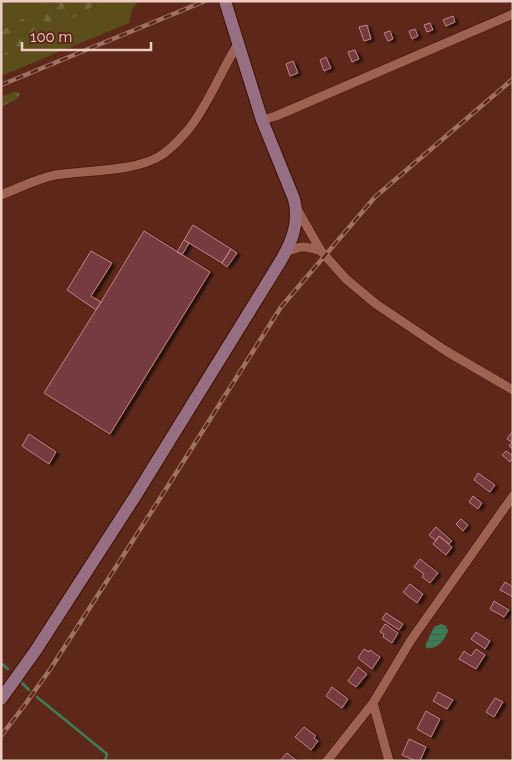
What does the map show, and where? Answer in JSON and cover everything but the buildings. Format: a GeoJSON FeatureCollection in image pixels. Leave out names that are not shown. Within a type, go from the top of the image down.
{"type":"FeatureCollection","features":[{"type":"Feature","properties":{"kind":"street"},"geometry":{"type":"LineString","coordinates":[[225,1],[262,120],[297,209],[321,252],[346,279],[376,304],[446,351],[513,390]]}},
{"type":"Feature","properties":{"kind":"street"},"geometry":{"type":"LineString","coordinates":[[262,120],[276,116],[513,14]]}},
{"type":"Feature","properties":{"kind":"street"},"geometry":{"type":"LineString","coordinates":[[1,195],[54,175],[127,166],[160,156],[188,130],[207,103],[238,44]]}},
{"type":"Feature","properties":{"kind":"street"},"geometry":{"type":"LineString","coordinates":[[1,699],[36,650],[136,495],[286,252],[296,228],[297,209]]}},
{"type":"Feature","properties":{"kind":"street"},"geometry":{"type":"LineString","coordinates":[[286,252],[298,247],[307,247],[321,252]]}},
{"type":"Feature","properties":{"kind":"street"},"geometry":{"type":"LineString","coordinates":[[327,761],[373,703],[412,640],[513,496]]}},
{"type":"Feature","properties":{"kind":"street"},"geometry":{"type":"LineString","coordinates":[[373,703],[389,761]]}},
{"type":"Feature","properties":{"kind":"green space"},"geometry":{"type":"Polygon","coordinates":[[[1,1],[59,1],[1,30],[1,1]]]}},
{"type":"Feature","properties":{"kind":"green space"},"geometry":{"type":"Polygon","coordinates":[[[59,1],[103,1],[32,42],[1,57],[1,30],[59,1]]]}},
{"type":"Feature","properties":{"kind":"green space"},"geometry":{"type":"Polygon","coordinates":[[[103,1],[139,1],[132,9],[129,23],[1,76],[1,57],[32,42],[103,1]]]}},
{"type":"Feature","properties":{"kind":"green space"},"geometry":{"type":"Polygon","coordinates":[[[16,91],[20,94],[17,99],[1,107],[1,97],[16,91]]]}},
{"type":"Feature","properties":{"kind":"shaded area"},"geometry":{"type":"Polygon","coordinates":[[[441,624],[446,626],[448,631],[444,638],[434,648],[426,648],[434,627],[441,624]]]}},
{"type":"Feature","properties":{"kind":"waterway"},"geometry":{"type":"LineString","coordinates":[[1,663],[8,669]]}},
{"type":"Feature","properties":{"kind":"waterway"},"geometry":{"type":"LineString","coordinates":[[19,680],[29,690]]}},
{"type":"Feature","properties":{"kind":"waterway"},"geometry":{"type":"LineString","coordinates":[[37,697],[107,754],[105,761]]}},
{"type":"Feature","properties":{"kind":"railway"},"geometry":{"type":"LineString","coordinates":[[1,85],[205,1]]}},
{"type":"Feature","properties":{"kind":"railway"},"geometry":{"type":"LineString","coordinates":[[1,736],[51,668],[281,307],[375,197],[513,79]]}}]}
